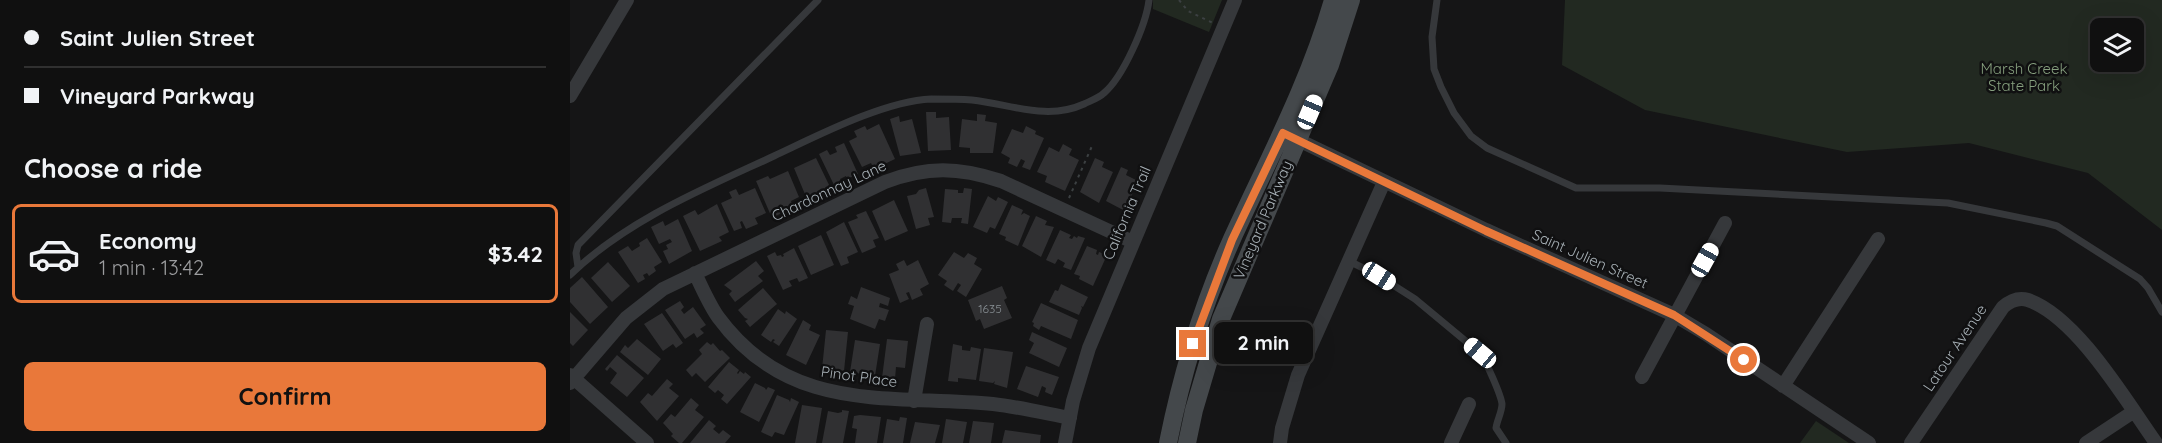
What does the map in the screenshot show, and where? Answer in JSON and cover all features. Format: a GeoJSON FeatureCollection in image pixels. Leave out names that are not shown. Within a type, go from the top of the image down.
{"type":"FeatureCollection","features":[{"type":"Feature","properties":{"kind":"street"},"geometry":{"type":"LineString","coordinates":[[570,96],[627,0]]}},
{"type":"Feature","properties":{"kind":"street","name":"California Trail"},"geometry":{"type":"LineString","coordinates":[[1065,443],[1089,348],[1235,0]]}},
{"type":"Feature","properties":{"kind":"street","name":"Vineyard Parkway"},"geometry":{"type":"LineString","coordinates":[[1187,443],[1194,410],[1221,319],[1290,136],[1333,0]]}},
{"type":"Feature","properties":{"kind":"street","name":"Vineyard Parkway"},"geometry":{"type":"LineString","coordinates":[[1168,443],[1179,393],[1203,312],[1232,240],[1330,65],[1352,0]]}},
{"type":"Feature","properties":{"kind":"street","name":"Saint Julien Street"},"geometry":{"type":"LineString","coordinates":[[1290,136],[1384,182],[1674,315],[1869,443]]}},
{"type":"Feature","properties":{"kind":"street","name":"Chardonnay Lane"},"geometry":{"type":"LineString","coordinates":[[571,378],[626,318],[663,290],[885,182],[925,170],[959,170],[984,175],[1133,242]]}},
{"type":"Feature","properties":{"kind":"street"},"geometry":{"type":"LineString","coordinates":[[1280,443],[1282,428],[1298,375],[1384,182]]}},
{"type":"Feature","properties":{"kind":"street"},"geometry":{"type":"LineString","coordinates":[[1642,377],[1725,223]]}},
{"type":"Feature","properties":{"kind":"street"},"geometry":{"type":"LineString","coordinates":[[1783,386],[1878,239]]}},
{"type":"Feature","properties":{"kind":"street","name":"Pinot Place"},"geometry":{"type":"LineString","coordinates":[[695,273],[710,304],[723,323],[753,356],[778,372],[827,392],[914,401],[994,404],[1070,418]]}},
{"type":"Feature","properties":{"kind":"street","name":"Latour Avenue"},"geometry":{"type":"LineString","coordinates":[[1911,443],[2000,312],[2009,302],[2016,299],[2028,300],[2045,309],[2081,340],[2156,443]]}},
{"type":"Feature","properties":{"kind":"street"},"geometry":{"type":"LineString","coordinates":[[914,401],[927,324]]}},
{"type":"Feature","properties":{"kind":"street"},"geometry":{"type":"LineString","coordinates":[[571,378],[647,443]]}},
{"type":"Feature","properties":{"kind":"street"},"geometry":{"type":"LineString","coordinates":[[1451,443],[1469,404]]}},
{"type":"Feature","properties":{"kind":"street"},"geometry":{"type":"LineString","coordinates":[[2086,443],[2133,412]]}},
{"type":"Feature","properties":{"kind":"lane"},"geometry":{"type":"LineString","coordinates":[[579,267],[576,253],[578,245],[818,0]]}},
{"type":"Feature","properties":{"kind":"lane"},"geometry":{"type":"LineString","coordinates":[[570,275],[614,240],[669,206],[833,128],[893,107],[929,99],[973,100],[1022,109],[1057,112],[1068,111],[1086,104],[1103,94],[1118,78],[1141,28],[1149,0]]}},
{"type":"Feature","properties":{"kind":"lane"},"geometry":{"type":"LineString","coordinates":[[1437,0],[1432,37],[1434,69],[1454,113],[1471,135],[1486,148],[1576,188],[1660,188],[1948,203],[2046,223],[2057,226],[2140,279],[2162,312]]}},
{"type":"Feature","properties":{"kind":"lane"},"geometry":{"type":"LineString","coordinates":[[1349,261],[1415,299],[1480,353],[1486,361],[1500,397],[1502,405],[1496,428],[1506,443]]}},
{"type":"Feature","properties":{"kind":"path"},"geometry":{"type":"LineString","coordinates":[[1179,0],[1188,11],[1224,27]]}},
{"type":"Feature","properties":{"kind":"path"},"geometry":{"type":"LineString","coordinates":[[1064,210],[1092,146]]}},
{"type":"Feature","properties":{"kind":"green space"},"geometry":{"type":"Polygon","coordinates":[[[1153,0],[1222,0],[1209,32],[1153,9],[1153,0]]]}},
{"type":"Feature","properties":{"kind":"green space","name":"Marsh Creek State Park"},"geometry":{"type":"Polygon","coordinates":[[[1565,0],[2162,0],[2162,230],[2088,173],[1969,143],[1847,152],[1645,110],[1562,65],[1565,0]]]}},
{"type":"Feature","properties":{"kind":"green space"},"geometry":{"type":"Polygon","coordinates":[[[1816,421],[1849,443],[1800,443],[1816,421]]]}},
{"type":"Feature","properties":{"kind":"building"},"geometry":{"type":"Polygon","coordinates":[[[926,112],[936,112],[936,118],[949,117],[951,150],[928,151],[926,112]]]}},
{"type":"Feature","properties":{"kind":"building"},"geometry":{"type":"Polygon","coordinates":[[[977,114],[986,115],[985,121],[997,123],[993,153],[970,153],[970,148],[959,147],[962,119],[977,121],[977,114]]]}},
{"type":"Feature","properties":{"kind":"building"},"geometry":{"type":"Polygon","coordinates":[[[899,116],[900,122],[912,119],[921,153],[900,156],[890,119],[899,116]]]}},
{"type":"Feature","properties":{"kind":"building"},"geometry":{"type":"Polygon","coordinates":[[[879,124],[895,159],[874,169],[871,163],[862,167],[849,141],[857,137],[854,131],[865,126],[867,130],[879,124]]]}},
{"type":"Feature","properties":{"kind":"building"},"geometry":{"type":"Polygon","coordinates":[[[1026,126],[1044,138],[1030,170],[1022,167],[1025,161],[1021,159],[1017,167],[1008,163],[1010,158],[1001,153],[1012,129],[1023,133],[1026,126]]]}},
{"type":"Feature","properties":{"kind":"building"},"geometry":{"type":"Polygon","coordinates":[[[844,143],[858,174],[847,179],[846,176],[840,179],[842,184],[835,187],[819,154],[827,150],[830,155],[837,152],[835,147],[844,143]]]}},
{"type":"Feature","properties":{"kind":"building"},"geometry":{"type":"Polygon","coordinates":[[[1063,144],[1072,149],[1069,155],[1079,160],[1065,191],[1045,182],[1047,176],[1037,172],[1049,147],[1059,152],[1063,144]]]}},
{"type":"Feature","properties":{"kind":"building"},"geometry":{"type":"Polygon","coordinates":[[[816,158],[830,187],[807,199],[794,168],[816,158]]]}},
{"type":"Feature","properties":{"kind":"building"},"geometry":{"type":"Polygon","coordinates":[[[1095,158],[1104,162],[1102,167],[1113,172],[1099,203],[1080,192],[1095,158]]]}},
{"type":"Feature","properties":{"kind":"building"},"geometry":{"type":"Polygon","coordinates":[[[1121,167],[1128,170],[1126,175],[1138,181],[1125,211],[1106,201],[1121,167]]]}},
{"type":"Feature","properties":{"kind":"building"},"geometry":{"type":"Polygon","coordinates":[[[788,171],[799,197],[791,201],[793,207],[772,218],[756,181],[768,176],[770,179],[788,171]]]}},
{"type":"Feature","properties":{"kind":"building"},"geometry":{"type":"Polygon","coordinates":[[[755,188],[766,213],[755,218],[758,224],[746,229],[742,221],[740,222],[742,228],[734,231],[721,203],[732,198],[729,192],[736,189],[739,195],[755,188]]]}},
{"type":"Feature","properties":{"kind":"building"},"geometry":{"type":"Polygon","coordinates":[[[926,188],[934,217],[928,218],[930,225],[916,229],[907,196],[926,188]]]}},
{"type":"Feature","properties":{"kind":"building"},"geometry":{"type":"Polygon","coordinates":[[[964,188],[972,189],[968,224],[961,223],[962,218],[952,218],[951,223],[942,222],[945,189],[958,190],[958,193],[963,193],[964,188]]]}},
{"type":"Feature","properties":{"kind":"building"},"geometry":{"type":"Polygon","coordinates":[[[988,196],[996,201],[998,197],[1008,202],[995,229],[990,227],[987,233],[973,227],[988,196]]]}},
{"type":"Feature","properties":{"kind":"building"},"geometry":{"type":"Polygon","coordinates":[[[894,200],[908,231],[885,241],[872,211],[894,200]]]}},
{"type":"Feature","properties":{"kind":"building"},"geometry":{"type":"Polygon","coordinates":[[[717,204],[729,232],[719,237],[722,241],[700,251],[683,216],[695,210],[698,215],[717,204]]]}},
{"type":"Feature","properties":{"kind":"building"},"geometry":{"type":"Polygon","coordinates":[[[1012,205],[1023,210],[1021,215],[1024,213],[1030,216],[1018,246],[1005,240],[1006,237],[999,234],[1012,205]]]}},
{"type":"Feature","properties":{"kind":"building"},"geometry":{"type":"Polygon","coordinates":[[[866,211],[879,238],[873,240],[876,247],[862,253],[848,222],[858,218],[856,215],[866,211]]]}},
{"type":"Feature","properties":{"kind":"building"},"geometry":{"type":"Polygon","coordinates":[[[1036,216],[1047,221],[1045,225],[1054,227],[1041,257],[1022,246],[1036,216]]]}},
{"type":"Feature","properties":{"kind":"building"},"geometry":{"type":"Polygon","coordinates":[[[678,219],[692,251],[669,264],[663,251],[668,249],[666,245],[672,242],[670,239],[659,244],[651,227],[663,221],[665,226],[678,219]]]}},
{"type":"Feature","properties":{"kind":"building"},"geometry":{"type":"Polygon","coordinates":[[[844,222],[858,252],[847,257],[849,263],[841,266],[826,232],[844,222]]]}},
{"type":"Feature","properties":{"kind":"building"},"geometry":{"type":"Polygon","coordinates":[[[1060,230],[1071,235],[1069,238],[1072,239],[1074,236],[1085,238],[1071,270],[1063,267],[1065,263],[1058,259],[1055,264],[1046,260],[1060,230]]]}},
{"type":"Feature","properties":{"kind":"building"},"geometry":{"type":"Polygon","coordinates":[[[821,235],[834,265],[811,275],[798,246],[821,235]]]}},
{"type":"Feature","properties":{"kind":"building"},"geometry":{"type":"Polygon","coordinates":[[[647,238],[662,262],[654,267],[656,271],[649,276],[647,273],[643,275],[645,279],[638,283],[618,252],[628,246],[632,251],[647,238]]]}},
{"type":"Feature","properties":{"kind":"building"},"geometry":{"type":"Polygon","coordinates":[[[1087,246],[1097,250],[1098,255],[1099,252],[1107,255],[1093,286],[1074,274],[1087,246]]]}},
{"type":"Feature","properties":{"kind":"building"},"geometry":{"type":"Polygon","coordinates":[[[794,248],[808,278],[799,282],[797,278],[789,281],[792,286],[783,290],[767,256],[775,252],[777,256],[782,257],[794,248]]]}},
{"type":"Feature","properties":{"kind":"building"},"geometry":{"type":"Polygon","coordinates":[[[954,252],[964,258],[968,253],[977,258],[974,264],[982,269],[966,297],[957,291],[961,285],[958,283],[953,291],[944,285],[947,281],[938,275],[954,252]]]}},
{"type":"Feature","properties":{"kind":"building"},"geometry":{"type":"Polygon","coordinates":[[[904,260],[907,266],[918,260],[929,284],[920,289],[923,295],[912,300],[909,292],[906,293],[909,299],[900,303],[889,274],[899,270],[896,264],[904,260]]]}},
{"type":"Feature","properties":{"kind":"building"},"geometry":{"type":"Polygon","coordinates":[[[756,261],[764,271],[758,276],[763,281],[735,302],[729,294],[732,291],[724,285],[756,261]]]}},
{"type":"Feature","properties":{"kind":"building"},"geometry":{"type":"Polygon","coordinates":[[[608,262],[630,286],[612,302],[591,278],[608,262]]]}},
{"type":"Feature","properties":{"kind":"building"},"geometry":{"type":"Polygon","coordinates":[[[582,277],[608,307],[590,324],[570,302],[570,288],[582,277]]]}},
{"type":"Feature","properties":{"kind":"building"},"geometry":{"type":"Polygon","coordinates":[[[1061,284],[1088,297],[1083,307],[1081,306],[1079,315],[1049,302],[1061,284]]]}},
{"type":"Feature","properties":{"kind":"building"},"geometry":{"type":"Polygon","coordinates":[[[1002,286],[1007,298],[1004,300],[1012,318],[984,329],[980,319],[976,321],[968,300],[1002,286]]]}},
{"type":"Feature","properties":{"kind":"building"},"geometry":{"type":"Polygon","coordinates":[[[861,287],[890,298],[888,306],[880,303],[879,307],[889,310],[885,321],[879,319],[875,329],[850,319],[854,306],[848,304],[851,296],[857,299],[861,287]]]}},
{"type":"Feature","properties":{"kind":"building"},"geometry":{"type":"Polygon","coordinates":[[[763,288],[777,304],[750,327],[745,321],[748,319],[738,310],[763,288]]]}},
{"type":"Feature","properties":{"kind":"building"},"geometry":{"type":"Polygon","coordinates":[[[680,301],[684,307],[681,310],[684,314],[693,307],[706,325],[700,329],[704,333],[697,338],[694,333],[685,339],[665,310],[680,301]]]}},
{"type":"Feature","properties":{"kind":"building"},"geometry":{"type":"Polygon","coordinates":[[[1041,303],[1078,320],[1071,339],[1041,326],[1039,330],[1033,326],[1032,322],[1041,303]]]}},
{"type":"Feature","properties":{"kind":"building"},"geometry":{"type":"Polygon","coordinates":[[[778,309],[785,314],[786,311],[797,319],[779,346],[773,342],[775,340],[771,342],[761,335],[778,309]]]}},
{"type":"Feature","properties":{"kind":"building"},"geometry":{"type":"Polygon","coordinates":[[[570,312],[588,330],[573,346],[570,343],[570,312]]]}},
{"type":"Feature","properties":{"kind":"building"},"geometry":{"type":"Polygon","coordinates":[[[662,313],[683,343],[676,348],[673,344],[663,351],[644,324],[662,313]]]}},
{"type":"Feature","properties":{"kind":"building"},"geometry":{"type":"Polygon","coordinates":[[[803,320],[811,325],[809,330],[820,335],[806,365],[786,355],[803,320]]]}},
{"type":"Feature","properties":{"kind":"building"},"geometry":{"type":"Polygon","coordinates":[[[826,330],[848,332],[844,371],[822,369],[826,330]]]}},
{"type":"Feature","properties":{"kind":"building"},"geometry":{"type":"Polygon","coordinates":[[[1032,332],[1067,348],[1059,367],[1029,353],[1034,343],[1029,340],[1032,332]]]}},
{"type":"Feature","properties":{"kind":"building"},"geometry":{"type":"Polygon","coordinates":[[[637,339],[661,359],[648,375],[620,352],[625,345],[628,348],[637,339]]]}},
{"type":"Feature","properties":{"kind":"building"},"geometry":{"type":"Polygon","coordinates":[[[887,339],[908,341],[905,368],[896,367],[895,379],[882,378],[887,339]]]}},
{"type":"Feature","properties":{"kind":"building"},"geometry":{"type":"Polygon","coordinates":[[[855,340],[880,344],[875,376],[850,372],[855,340]]]}},
{"type":"Feature","properties":{"kind":"building"},"geometry":{"type":"Polygon","coordinates":[[[707,342],[711,345],[713,343],[730,358],[705,382],[696,373],[692,377],[686,370],[702,354],[699,350],[707,342]]]}},
{"type":"Feature","properties":{"kind":"building"},"geometry":{"type":"Polygon","coordinates":[[[953,344],[962,346],[962,350],[970,351],[971,347],[981,349],[976,380],[958,378],[958,382],[948,381],[953,344]]]}},
{"type":"Feature","properties":{"kind":"building"},"geometry":{"type":"Polygon","coordinates":[[[984,348],[1013,352],[1007,388],[994,384],[995,381],[993,383],[979,381],[984,348]]]}},
{"type":"Feature","properties":{"kind":"building"},"geometry":{"type":"Polygon","coordinates":[[[617,355],[644,378],[627,397],[610,383],[617,373],[610,367],[607,371],[605,369],[617,355]]]}},
{"type":"Feature","properties":{"kind":"building"},"geometry":{"type":"Polygon","coordinates":[[[729,362],[739,370],[738,374],[740,371],[744,374],[745,372],[751,377],[727,404],[721,399],[724,395],[718,390],[715,393],[708,387],[729,362]]]}},
{"type":"Feature","properties":{"kind":"building"},"geometry":{"type":"Polygon","coordinates":[[[1026,366],[1059,377],[1052,395],[1045,392],[1046,388],[1042,386],[1038,397],[1017,389],[1026,366]]]}},
{"type":"Feature","properties":{"kind":"building"},"geometry":{"type":"Polygon","coordinates":[[[667,379],[673,384],[669,388],[679,396],[657,421],[640,402],[648,393],[652,396],[667,379]]]}},
{"type":"Feature","properties":{"kind":"building"},"geometry":{"type":"Polygon","coordinates":[[[755,383],[766,390],[768,387],[775,390],[759,422],[740,412],[755,383]]]}},
{"type":"Feature","properties":{"kind":"building"},"geometry":{"type":"Polygon","coordinates":[[[777,395],[790,402],[791,398],[799,402],[784,435],[775,432],[772,437],[761,432],[777,395]]]}},
{"type":"Feature","properties":{"kind":"building"},"geometry":{"type":"Polygon","coordinates":[[[691,398],[699,405],[695,410],[704,417],[682,443],[679,443],[671,436],[673,434],[663,423],[671,414],[675,417],[691,398]]]}},
{"type":"Feature","properties":{"kind":"building"},"geometry":{"type":"Polygon","coordinates":[[[802,405],[822,408],[816,443],[795,443],[802,405]]]}},
{"type":"Feature","properties":{"kind":"building"},"geometry":{"type":"Polygon","coordinates":[[[842,410],[849,411],[843,443],[822,443],[828,411],[838,413],[842,410]]]}},
{"type":"Feature","properties":{"kind":"building"},"geometry":{"type":"Polygon","coordinates":[[[854,416],[881,417],[877,443],[855,443],[857,429],[852,428],[854,416]]]}},
{"type":"Feature","properties":{"kind":"building"},"geometry":{"type":"Polygon","coordinates":[[[900,417],[907,418],[903,443],[883,443],[887,419],[899,421],[900,417]]]}},
{"type":"Feature","properties":{"kind":"building"},"geometry":{"type":"Polygon","coordinates":[[[946,419],[967,422],[963,443],[942,443],[946,419]]]}},
{"type":"Feature","properties":{"kind":"building"},"geometry":{"type":"Polygon","coordinates":[[[709,420],[716,426],[713,429],[719,434],[723,430],[731,436],[725,443],[690,443],[709,420]]]}},
{"type":"Feature","properties":{"kind":"building"},"geometry":{"type":"Polygon","coordinates":[[[973,421],[994,423],[991,443],[969,443],[973,421]]]}},
{"type":"Feature","properties":{"kind":"building"},"geometry":{"type":"Polygon","coordinates":[[[915,422],[940,425],[935,443],[910,443],[915,422]]]}},
{"type":"Feature","properties":{"kind":"building"},"geometry":{"type":"Polygon","coordinates":[[[1005,430],[1041,435],[1040,443],[1002,443],[1005,430]]]}},
{"type":"Feature","properties":{"kind":"route"},"geometry":{"type":"LineString","coordinates":[[1193,344],[1203,312],[1232,240],[1283,133],[1486,231],[1674,315],[1744,360]]}}]}
